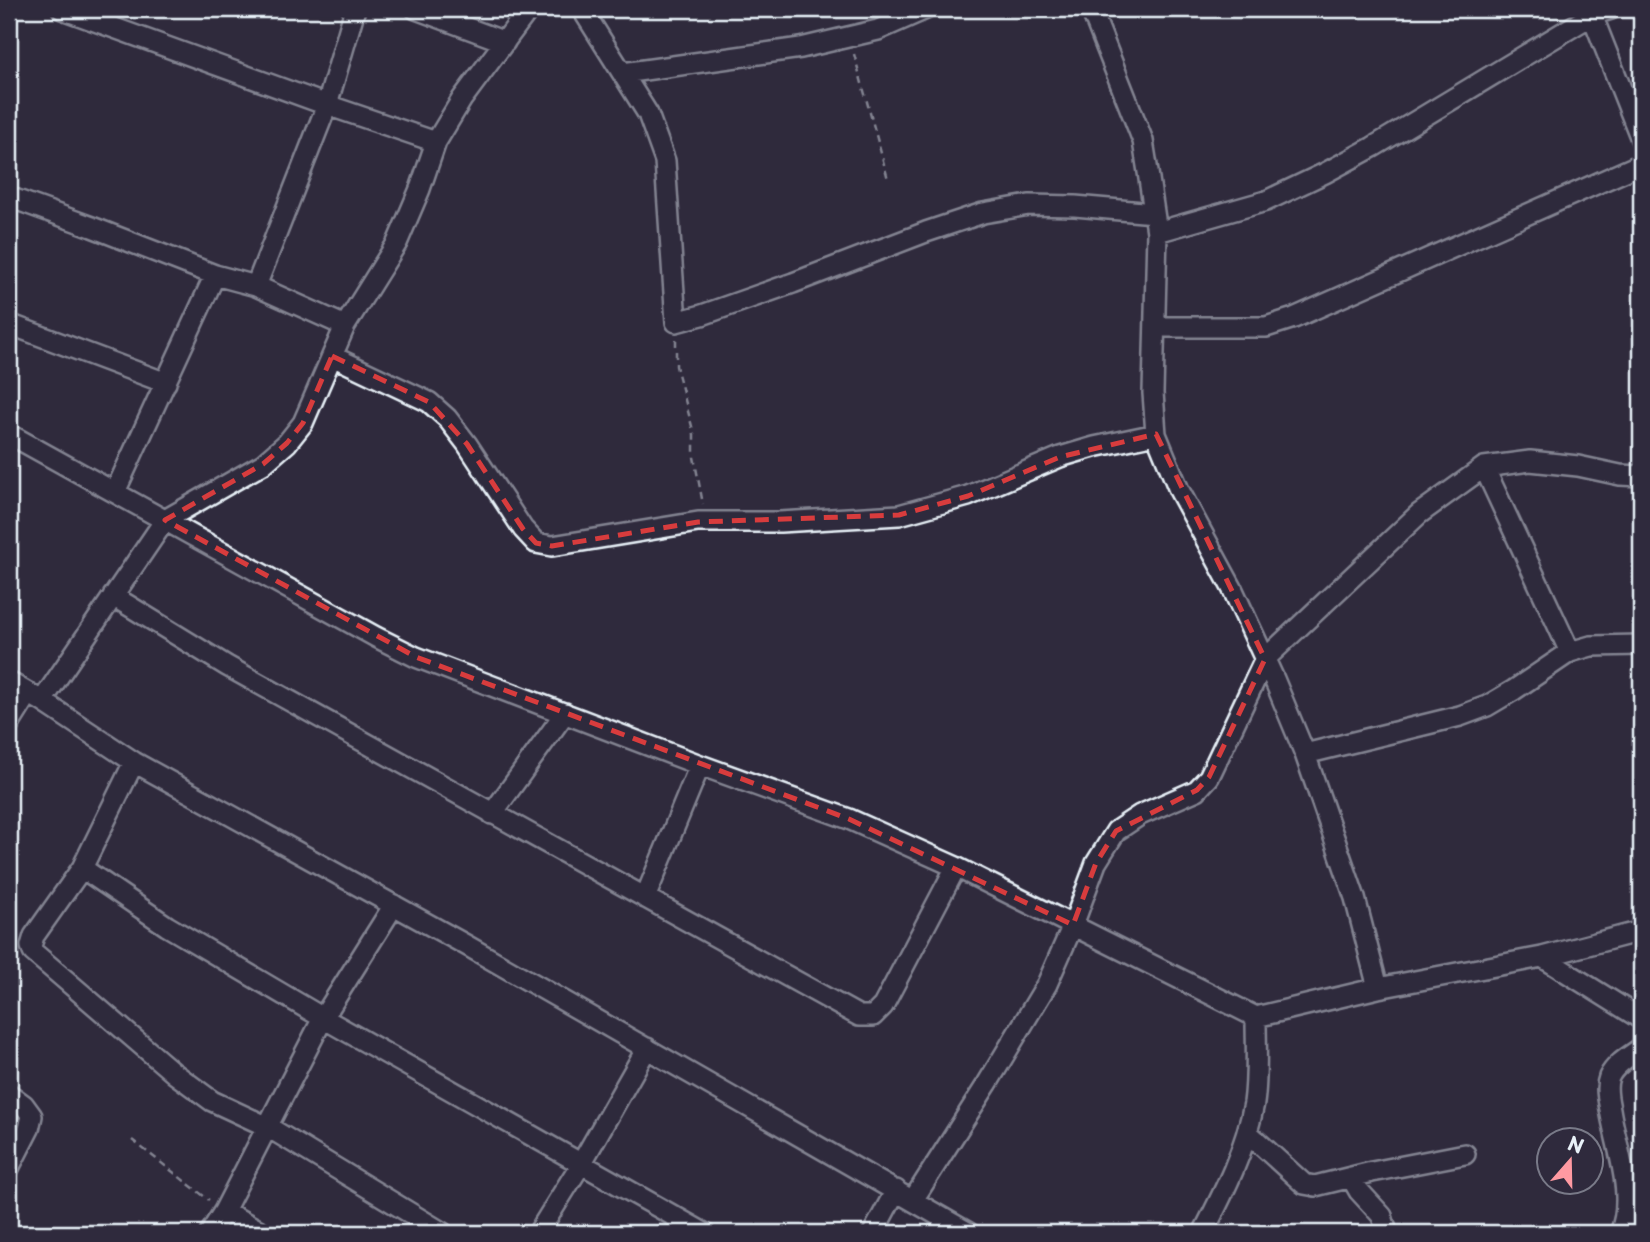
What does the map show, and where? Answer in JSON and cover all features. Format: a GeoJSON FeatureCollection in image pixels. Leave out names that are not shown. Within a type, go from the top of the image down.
{"type":"FeatureCollection","features":[{"type":"Feature","properties":{"kind":"street"},"geometry":{"type":"LineString","coordinates":[[62,9],[436,142]]}},
{"type":"Feature","properties":{"kind":"street"},"geometry":{"type":"LineString","coordinates":[[256,286],[327,105],[355,9]]}},
{"type":"Feature","properties":{"kind":"street"},"geometry":{"type":"LineString","coordinates":[[416,9],[505,42]]}},
{"type":"Feature","properties":{"kind":"street"},"geometry":{"type":"LineString","coordinates":[[9,725],[36,697],[113,596],[165,520],[263,464],[287,443],[303,423],[345,326],[397,243],[420,190],[436,142],[462,99],[528,9]]}},
{"type":"Feature","properties":{"kind":"street"},"geometry":{"type":"LineString","coordinates":[[582,9],[648,114],[665,161],[676,322],[702,316],[983,213],[1029,205],[1074,206],[1155,222],[1266,201],[1373,147],[1592,15],[1611,9]]}},
{"type":"Feature","properties":{"kind":"street"},"geometry":{"type":"LineString","coordinates":[[623,73],[801,48],[878,30],[926,9]]}},
{"type":"Feature","properties":{"kind":"street"},"geometry":{"type":"LineString","coordinates":[[1091,9],[1143,141],[1155,222],[1153,393],[1156,434],[1180,490],[1265,659],[1305,754],[1355,898],[1378,988]]}},
{"type":"Feature","properties":{"kind":"street"},"geometry":{"type":"LineString","coordinates":[[1592,15],[1641,139]]}},
{"type":"Feature","properties":{"kind":"street"},"geometry":{"type":"LineString","coordinates":[[1155,327],[1266,327],[1294,318],[1641,164]]}},
{"type":"Feature","properties":{"kind":"street"},"geometry":{"type":"LineString","coordinates":[[9,197],[215,275],[256,286],[345,326]]}},
{"type":"Feature","properties":{"kind":"street"},"geometry":{"type":"LineString","coordinates":[[115,492],[215,275]]}},
{"type":"Feature","properties":{"kind":"street"},"geometry":{"type":"LineString","coordinates":[[9,324],[166,383]]}},
{"type":"Feature","properties":{"kind":"street"},"geometry":{"type":"LineString","coordinates":[[332,356],[429,402],[447,418],[467,443],[523,529],[536,543],[552,546],[698,522],[780,522],[900,515],[968,496],[1060,457],[1156,434]]}},
{"type":"Feature","properties":{"kind":"street"},"geometry":{"type":"LineString","coordinates":[[9,434],[416,657],[849,819],[956,867],[1256,1017],[1378,988],[1542,957],[1641,931]]}},
{"type":"Feature","properties":{"kind":"street"},"geometry":{"type":"LineString","coordinates":[[873,1233],[987,1084],[1035,1005],[1073,925],[1096,863],[1116,831],[1140,815],[1196,790],[1209,777],[1265,659],[1419,514],[1484,467],[1530,461],[1641,476]]}},
{"type":"Feature","properties":{"kind":"street"},"geometry":{"type":"LineString","coordinates":[[1484,467],[1570,652]]}},
{"type":"Feature","properties":{"kind":"street"},"geometry":{"type":"LineString","coordinates":[[113,596],[228,666],[859,1016],[873,1016],[883,1006],[956,867]]}},
{"type":"Feature","properties":{"kind":"street"},"geometry":{"type":"LineString","coordinates":[[1305,754],[1460,716],[1487,706],[1570,652],[1591,646],[1641,645]]}},
{"type":"Feature","properties":{"kind":"street"},"geometry":{"type":"LineString","coordinates":[[9,682],[134,762],[394,905],[969,1233]]}},
{"type":"Feature","properties":{"kind":"street"},"geometry":{"type":"LineString","coordinates":[[492,814],[565,713]]}},
{"type":"Feature","properties":{"kind":"street"},"geometry":{"type":"LineString","coordinates":[[134,762],[82,868],[34,936],[31,946],[33,952],[174,1073],[212,1101],[268,1127],[443,1233]]}},
{"type":"Feature","properties":{"kind":"street"},"geometry":{"type":"LineString","coordinates":[[645,898],[700,765]]}},
{"type":"Feature","properties":{"kind":"street"},"geometry":{"type":"LineString","coordinates":[[82,868],[167,926],[323,1018],[704,1233]]}},
{"type":"Feature","properties":{"kind":"street"},"geometry":{"type":"LineString","coordinates":[[210,1233],[224,1211],[323,1018],[394,905]]}},
{"type":"Feature","properties":{"kind":"street"},"geometry":{"type":"LineString","coordinates":[[1542,957],[1641,1019]]}},
{"type":"Feature","properties":{"kind":"street"},"geometry":{"type":"LineString","coordinates":[[1203,1233],[1226,1189],[1247,1132],[1256,1084],[1256,1017]]}},
{"type":"Feature","properties":{"kind":"street"},"geometry":{"type":"LineString","coordinates":[[538,1233],[647,1048]]}},
{"type":"Feature","properties":{"kind":"street"},"geometry":{"type":"LineString","coordinates":[[1620,1233],[1627,1211],[1625,1187],[1607,1089],[1609,1077],[1616,1066],[1641,1048]]}},
{"type":"Feature","properties":{"kind":"street"},"geometry":{"type":"LineString","coordinates":[[9,1094],[24,1105],[32,1116],[29,1129],[9,1168]]}},
{"type":"Feature","properties":{"kind":"street"},"geometry":{"type":"LineString","coordinates":[[1247,1132],[1304,1184],[1315,1186],[1465,1154]]}},
{"type":"Feature","properties":{"kind":"street"},"geometry":{"type":"LineString","coordinates":[[1351,1177],[1359,1191],[1382,1216],[1387,1233]]}},
{"type":"Feature","properties":{"kind":"street"},"geometry":{"type":"LineString","coordinates":[[224,1211],[264,1233]]}},
{"type":"Feature","properties":{"kind":"path"},"geometry":{"type":"LineString","coordinates":[[850,37],[888,179]]}},
{"type":"Feature","properties":{"kind":"path"},"geometry":{"type":"LineString","coordinates":[[676,322],[676,366],[694,434],[694,457],[707,522]]}},
{"type":"Feature","properties":{"kind":"path"},"geometry":{"type":"LineString","coordinates":[[132,1140],[224,1211]]}},
{"type":"Feature","properties":{"kind":"highlighted area"},"geometry":{"type":"Polygon","coordinates":[[[332,356],[429,402],[467,444],[523,529],[536,543],[552,546],[698,522],[899,515],[968,496],[1060,457],[1156,434],[1265,659],[1209,777],[1197,790],[1116,831],[1096,863],[1073,925],[849,819],[416,657],[165,520],[263,464],[287,443],[303,423],[332,356]]]}}]}
